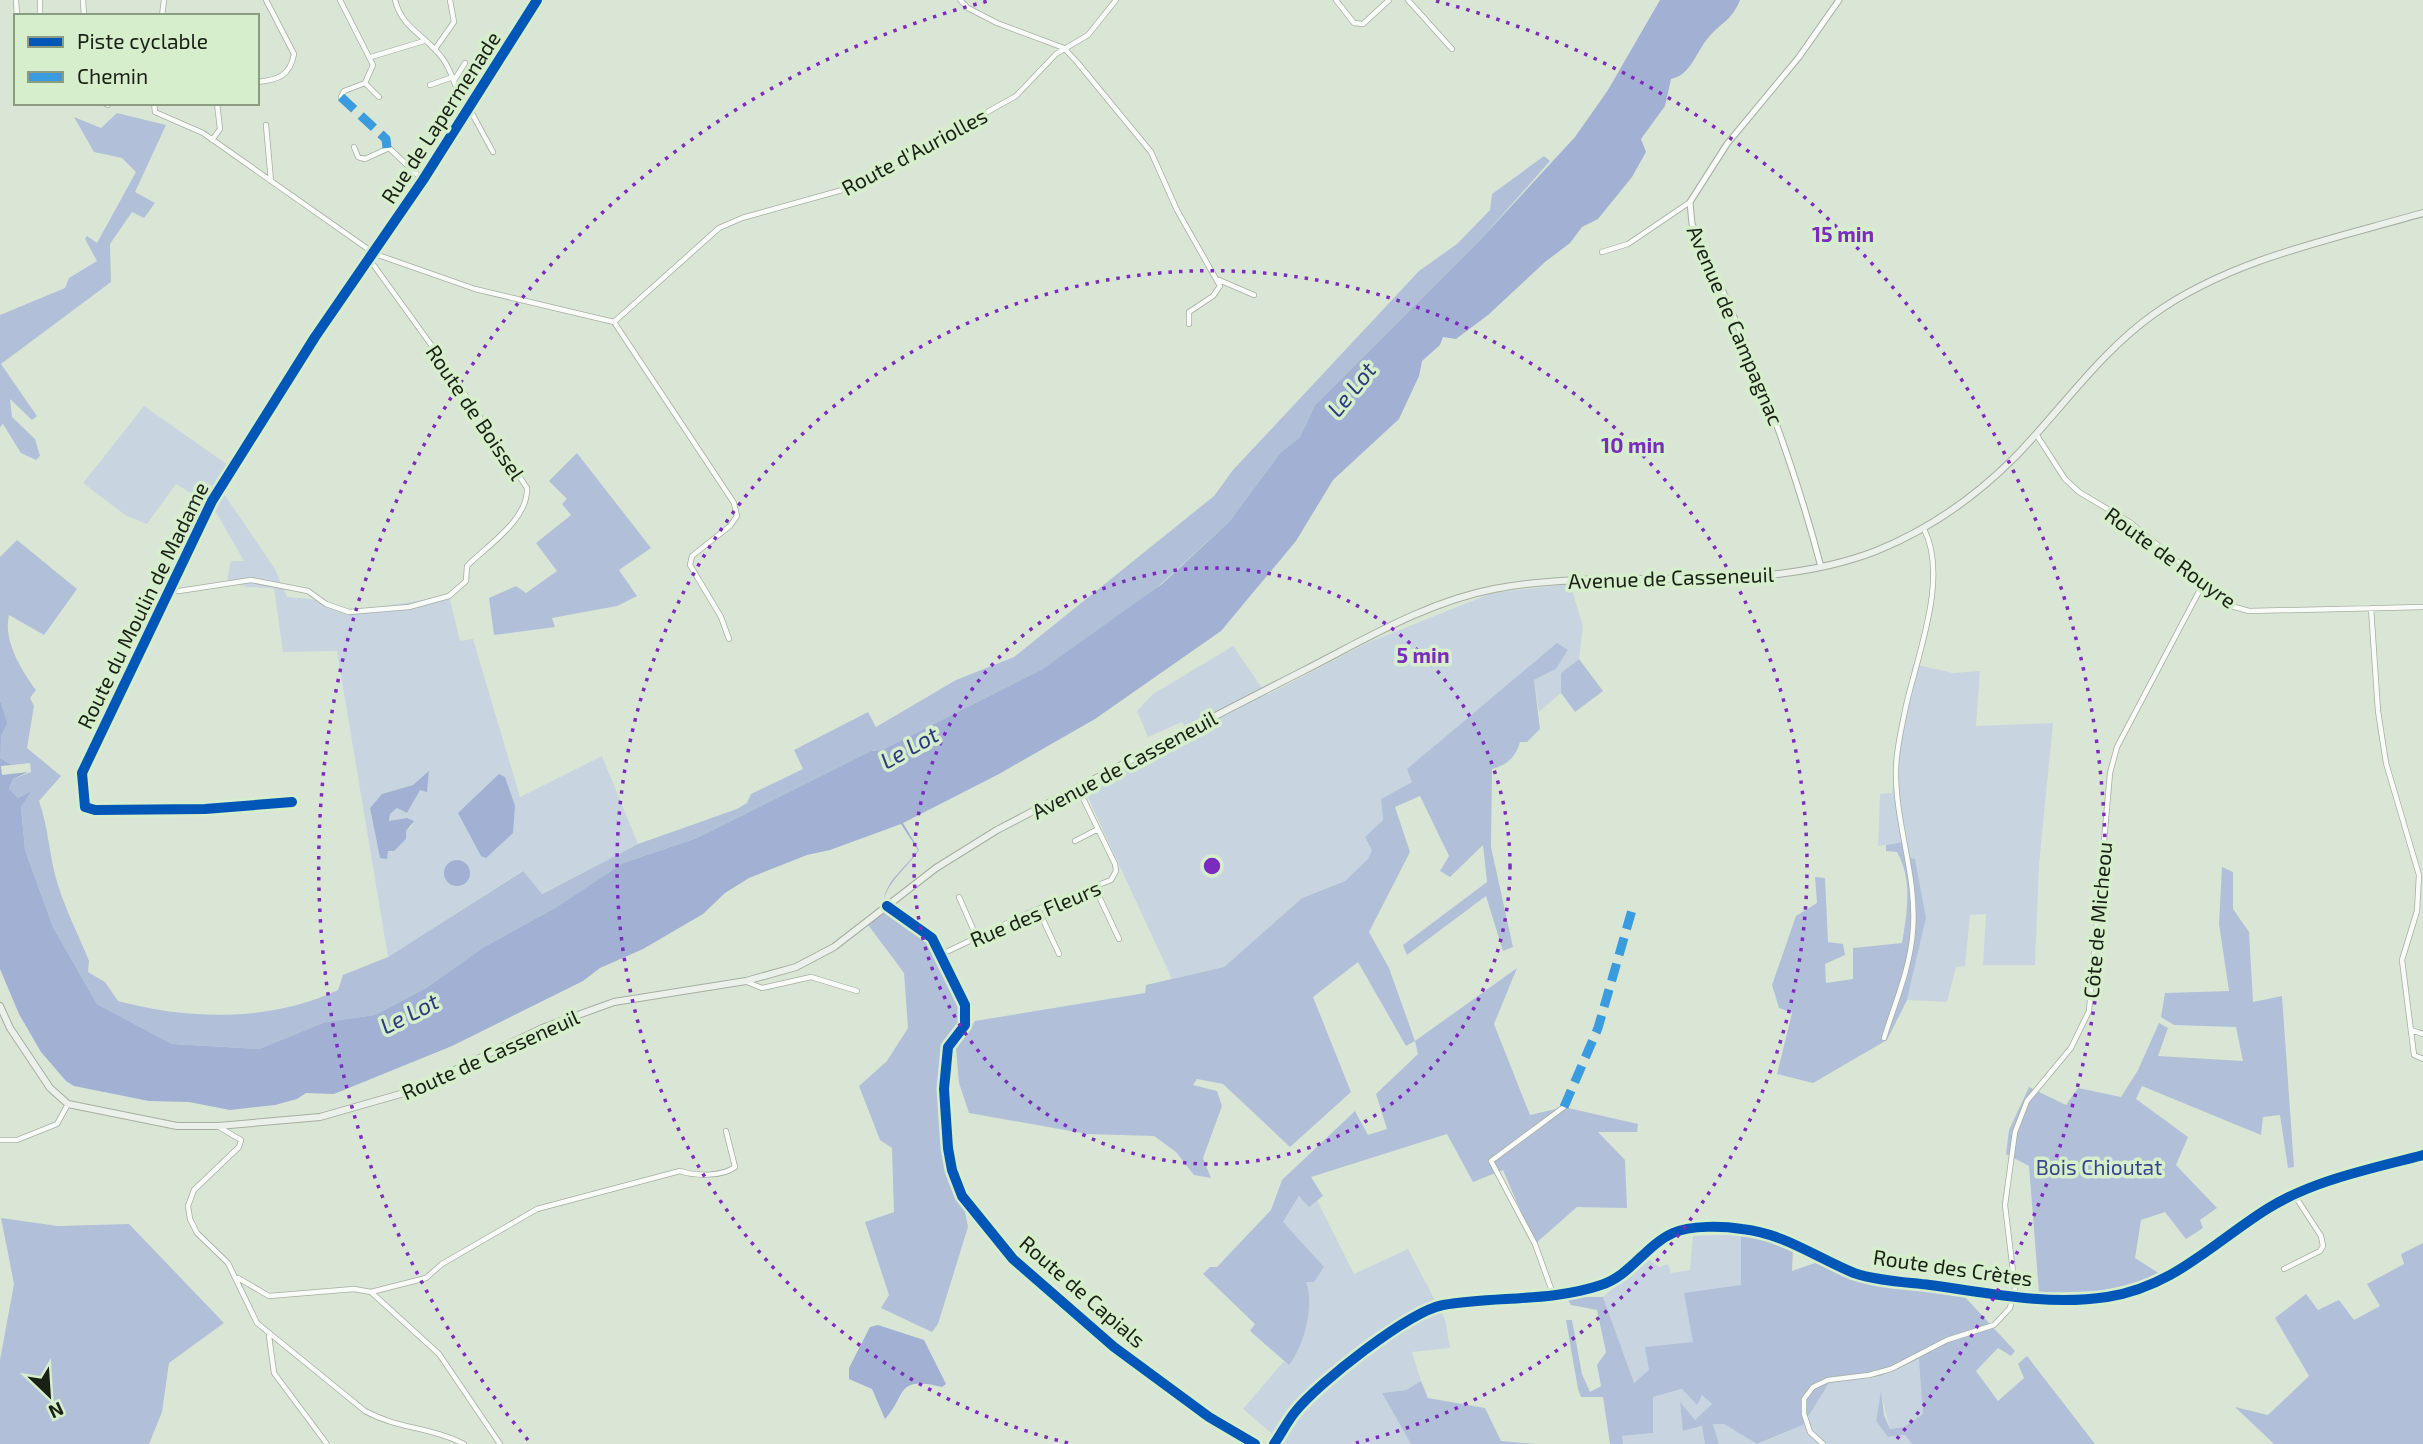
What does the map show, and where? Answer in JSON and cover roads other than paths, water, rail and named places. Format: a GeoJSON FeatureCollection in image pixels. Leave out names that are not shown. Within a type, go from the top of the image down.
{"type":"FeatureCollection","features":[{"type":"Feature","properties":{"kind":"main road","name":"Avenue de Casseneuil"},"geometry":{"type":"LineString","coordinates":[[887,906],[936,868],[997,830],[1407,618],[1492,589],[1565,580],[1768,576],[1821,567],[1873,552],[1924,529],[1958,507],[2014,458],[2113,347],[2154,313],[2213,279],[2313,244],[2423,214]]}},
{"type":"Feature","properties":{"kind":"main road","name":"Route de Casseneuil"},"geometry":{"type":"LineString","coordinates":[[68,1104],[177,1126],[218,1126],[320,1117],[411,1091],[542,1028],[614,1002],[746,981],[796,967],[834,947],[887,906]]}},
{"type":"Feature","properties":{"kind":"main road"},"geometry":{"type":"LineString","coordinates":[[0,1006],[10,1028],[50,1088],[68,1104]]}},
{"type":"Feature","properties":{"kind":"street"},"geometry":{"type":"LineString","coordinates":[[259,82],[281,78],[288,72],[294,54],[267,0]]}},
{"type":"Feature","properties":{"kind":"street"},"geometry":{"type":"LineString","coordinates":[[340,0],[371,57],[371,74],[365,83],[344,91],[341,97]]}},
{"type":"Feature","properties":{"kind":"street"},"geometry":{"type":"LineString","coordinates":[[395,0],[410,29],[435,49],[454,78],[462,101],[469,107]]}},
{"type":"Feature","properties":{"kind":"street"},"geometry":{"type":"LineString","coordinates":[[435,49],[454,22],[450,0]]}},
{"type":"Feature","properties":{"kind":"street","name":"Rue de Lapermenade"},"geometry":{"type":"LineString","coordinates":[[374,254],[537,0]]}},
{"type":"Feature","properties":{"kind":"street"},"geometry":{"type":"LineString","coordinates":[[960,0],[968,8],[997,23],[1064,48],[1151,152],[1177,209],[1218,280],[1218,291],[1189,312],[1189,324]]}},
{"type":"Feature","properties":{"kind":"street","name":"Route d'Auriolles"},"geometry":{"type":"LineString","coordinates":[[614,322],[712,232],[742,218],[853,187],[1016,96],[1064,48],[1088,36],[1116,0]]}},
{"type":"Feature","properties":{"kind":"street"},"geometry":{"type":"LineString","coordinates":[[1336,0],[1354,23],[1363,24],[1390,0]]}},
{"type":"Feature","properties":{"kind":"street"},"geometry":{"type":"LineString","coordinates":[[1408,0],[1452,49]]}},
{"type":"Feature","properties":{"kind":"street","name":"Avenue de Campagnac"},"geometry":{"type":"LineString","coordinates":[[1821,567],[1781,433],[1742,332],[1692,224],[1690,202],[1727,144],[1799,57],[1839,0]]}},
{"type":"Feature","properties":{"kind":"street"},"geometry":{"type":"LineString","coordinates":[[371,57],[424,41]]}},
{"type":"Feature","properties":{"kind":"street"},"geometry":{"type":"LineString","coordinates":[[430,85],[454,78],[466,63]]}},
{"type":"Feature","properties":{"kind":"street"},"geometry":{"type":"LineString","coordinates":[[365,83],[379,97]]}},
{"type":"Feature","properties":{"kind":"street"},"geometry":{"type":"LineString","coordinates":[[153,105],[155,113],[203,133],[374,254],[475,289],[614,322],[734,503],[737,516],[730,526],[692,556],[690,565],[721,617],[729,639]]}},
{"type":"Feature","properties":{"kind":"street"},"geometry":{"type":"LineString","coordinates":[[212,140],[220,129],[217,105]]}},
{"type":"Feature","properties":{"kind":"street","name":"Rue de Lapermenade"},"geometry":{"type":"LineString","coordinates":[[469,107],[492,152]]}},
{"type":"Feature","properties":{"kind":"street"},"geometry":{"type":"LineString","coordinates":[[266,125],[271,182]]}},
{"type":"Feature","properties":{"kind":"street"},"geometry":{"type":"LineString","coordinates":[[354,148],[358,157],[365,159],[389,148],[423,180]]}},
{"type":"Feature","properties":{"kind":"street"},"geometry":{"type":"LineString","coordinates":[[1602,252],[1628,244],[1690,202]]}},
{"type":"Feature","properties":{"kind":"street","name":"Route du Moulin de Madame"},"geometry":{"type":"LineString","coordinates":[[292,802],[205,810],[95,810],[85,807],[82,773],[212,501],[315,337],[374,254]]}},
{"type":"Feature","properties":{"kind":"street","name":"Route de Boissel"},"geometry":{"type":"LineString","coordinates":[[168,590],[179,591],[251,580],[308,591],[326,604],[349,612],[434,602],[449,596],[463,585],[467,566],[520,513],[527,499],[527,488],[442,359],[370,260]]}},
{"type":"Feature","properties":{"kind":"street"},"geometry":{"type":"LineString","coordinates":[[1218,280],[1254,295]]}},
{"type":"Feature","properties":{"kind":"street","name":"Route de Rouyre"},"geometry":{"type":"LineString","coordinates":[[2036,434],[2065,479],[2079,492],[2131,523],[2231,606],[2249,611],[2423,607]]}},
{"type":"Feature","properties":{"kind":"street"},"geometry":{"type":"LineString","coordinates":[[1884,1038],[1906,968],[1913,931],[1913,894],[1896,769],[1906,709],[1934,584],[1930,540],[1924,529]]}},
{"type":"Feature","properties":{"kind":"street","name":"Côte de Micheou"},"geometry":{"type":"LineString","coordinates":[[2014,1297],[2005,1205],[2015,1132],[2026,1101],[2071,1048],[2089,1011],[2110,773],[2118,747],[2203,584]]}},
{"type":"Feature","properties":{"kind":"street"},"geometry":{"type":"LineString","coordinates":[[2371,608],[2378,712],[2386,763],[2419,875],[2417,911],[2402,960],[2414,1055],[2423,1059]]}},
{"type":"Feature","properties":{"kind":"street","name":"Rue des Fleurs"},"geometry":{"type":"LineString","coordinates":[[942,954],[1038,909],[1111,880],[1116,871],[1078,788]]}},
{"type":"Feature","properties":{"kind":"street"},"geometry":{"type":"LineString","coordinates":[[1075,841],[1098,830]]}},
{"type":"Feature","properties":{"kind":"street"},"geometry":{"type":"LineString","coordinates":[[1096,888],[1119,939]]}},
{"type":"Feature","properties":{"kind":"street"},"geometry":{"type":"LineString","coordinates":[[959,897],[977,938]]}},
{"type":"Feature","properties":{"kind":"street","name":"Route de Capials"},"geometry":{"type":"LineString","coordinates":[[887,906],[920,927],[942,954],[965,1005],[965,1025],[948,1046],[944,1089],[948,1148],[952,1170],[962,1196],[1013,1259],[1114,1347],[1209,1417],[1255,1444]]}},
{"type":"Feature","properties":{"kind":"street"},"geometry":{"type":"LineString","coordinates":[[1038,909],[1059,954]]}},
{"type":"Feature","properties":{"kind":"street"},"geometry":{"type":"LineString","coordinates":[[746,981],[762,988],[811,977],[858,991]]}},
{"type":"Feature","properties":{"kind":"street"},"geometry":{"type":"LineString","coordinates":[[2411,1030],[2423,1034]]}},
{"type":"Feature","properties":{"kind":"street"},"geometry":{"type":"LineString","coordinates":[[0,1140],[17,1140],[57,1124],[68,1104]]}},
{"type":"Feature","properties":{"kind":"street"},"geometry":{"type":"LineString","coordinates":[[1553,1294],[1535,1244],[1491,1161],[1564,1107]]}},
{"type":"Feature","properties":{"kind":"street"},"geometry":{"type":"LineString","coordinates":[[218,1126],[235,1134],[241,1140],[239,1147],[194,1190],[188,1206],[197,1233],[228,1263],[257,1323],[365,1412],[385,1422],[437,1431],[464,1444]]}},
{"type":"Feature","properties":{"kind":"street"},"geometry":{"type":"LineString","coordinates":[[237,1278],[269,1296],[354,1289],[370,1292],[426,1278],[442,1264],[537,1209],[680,1171],[692,1175],[727,1173],[735,1167],[726,1131]]}},
{"type":"Feature","properties":{"kind":"street","name":"Route des Crètes"},"geometry":{"type":"LineString","coordinates":[[1274,1444],[1295,1411],[1383,1337],[1416,1315],[1440,1306],[1581,1291],[1606,1283],[1674,1232],[1741,1228],[1805,1248],[1857,1274],[2014,1297],[2063,1300],[2108,1297],[2145,1288],[2178,1273],[2269,1208],[2295,1196],[2333,1180],[2423,1155]]}},
{"type":"Feature","properties":{"kind":"street"},"geometry":{"type":"LineString","coordinates":[[2284,1269],[2320,1251],[2323,1245],[2321,1236],[2295,1196]]}},
{"type":"Feature","properties":{"kind":"street"},"geometry":{"type":"LineString","coordinates":[[370,1292],[439,1354],[500,1444]]}},
{"type":"Feature","properties":{"kind":"street"},"geometry":{"type":"LineString","coordinates":[[1823,1444],[1810,1432],[1804,1414],[1804,1399],[1813,1387],[1828,1380],[1880,1373],[1947,1340],[1986,1328],[2006,1314],[2014,1297]]}},
{"type":"Feature","properties":{"kind":"street"},"geometry":{"type":"LineString","coordinates":[[269,1335],[274,1373],[327,1444]]}},
{"type":"Feature","properties":{"kind":"water","name":"Le Lot"},"geometry":{"type":"Polygon","coordinates":[[[1660,0],[1740,0],[1729,17],[1708,38],[1684,73],[1671,79],[1665,106],[1641,139],[1646,152],[1632,177],[1598,219],[1582,227],[1570,243],[1545,262],[1488,315],[1456,339],[1443,337],[1440,345],[1422,361],[1419,376],[1399,419],[1333,480],[1296,541],[1221,631],[1095,719],[999,774],[903,823],[919,850],[886,893],[893,880],[918,850],[901,824],[830,850],[807,855],[749,878],[725,893],[703,914],[643,949],[600,968],[583,981],[452,1046],[334,1094],[306,1093],[297,1099],[275,1105],[230,1110],[189,1102],[149,1101],[74,1086],[66,1081],[41,1052],[19,1014],[0,969],[0,758],[12,765],[1,766],[2,775],[28,772],[13,779],[9,789],[18,798],[31,791],[21,807],[25,850],[53,927],[97,1004],[172,1044],[259,1049],[325,1022],[375,1015],[426,988],[484,947],[555,908],[623,863],[697,838],[871,751],[882,750],[1041,670],[1162,584],[1229,522],[1281,452],[1300,437],[1315,405],[1481,239],[1575,137],[1608,90],[1660,0]]]}},
{"type":"Feature","properties":{"kind":"water"},"geometry":{"type":"Polygon","coordinates":[[[0,700],[7,723],[1,736],[0,758],[0,700]]]}},
{"type":"Feature","properties":{"kind":"water"},"geometry":{"type":"Polygon","coordinates":[[[429,771],[427,792],[420,790],[407,813],[397,808],[390,814],[389,821],[407,818],[414,821],[406,831],[406,839],[394,851],[388,851],[387,859],[380,858],[370,808],[382,794],[413,785],[429,771]]]}},
{"type":"Feature","properties":{"kind":"water"},"geometry":{"type":"Polygon","coordinates":[[[499,774],[505,777],[515,806],[513,833],[486,858],[481,856],[458,813],[499,774]]]}},
{"type":"Feature","properties":{"kind":"water"},"geometry":{"type":"Polygon","coordinates":[[[457,860],[466,864],[470,873],[466,882],[457,886],[448,882],[444,873],[448,864],[457,860]]]}},
{"type":"Feature","properties":{"kind":"water"},"geometry":{"type":"Polygon","coordinates":[[[878,1325],[924,1340],[946,1384],[942,1387],[927,1384],[909,1386],[885,1419],[872,1389],[849,1379],[849,1368],[870,1327],[878,1325]]]}},
{"type":"Feature","properties":{"kind":"park label","name":"Bois Chioutat"},"geometry":{"type":"Point","coordinates":[2099,1166]}}]}
